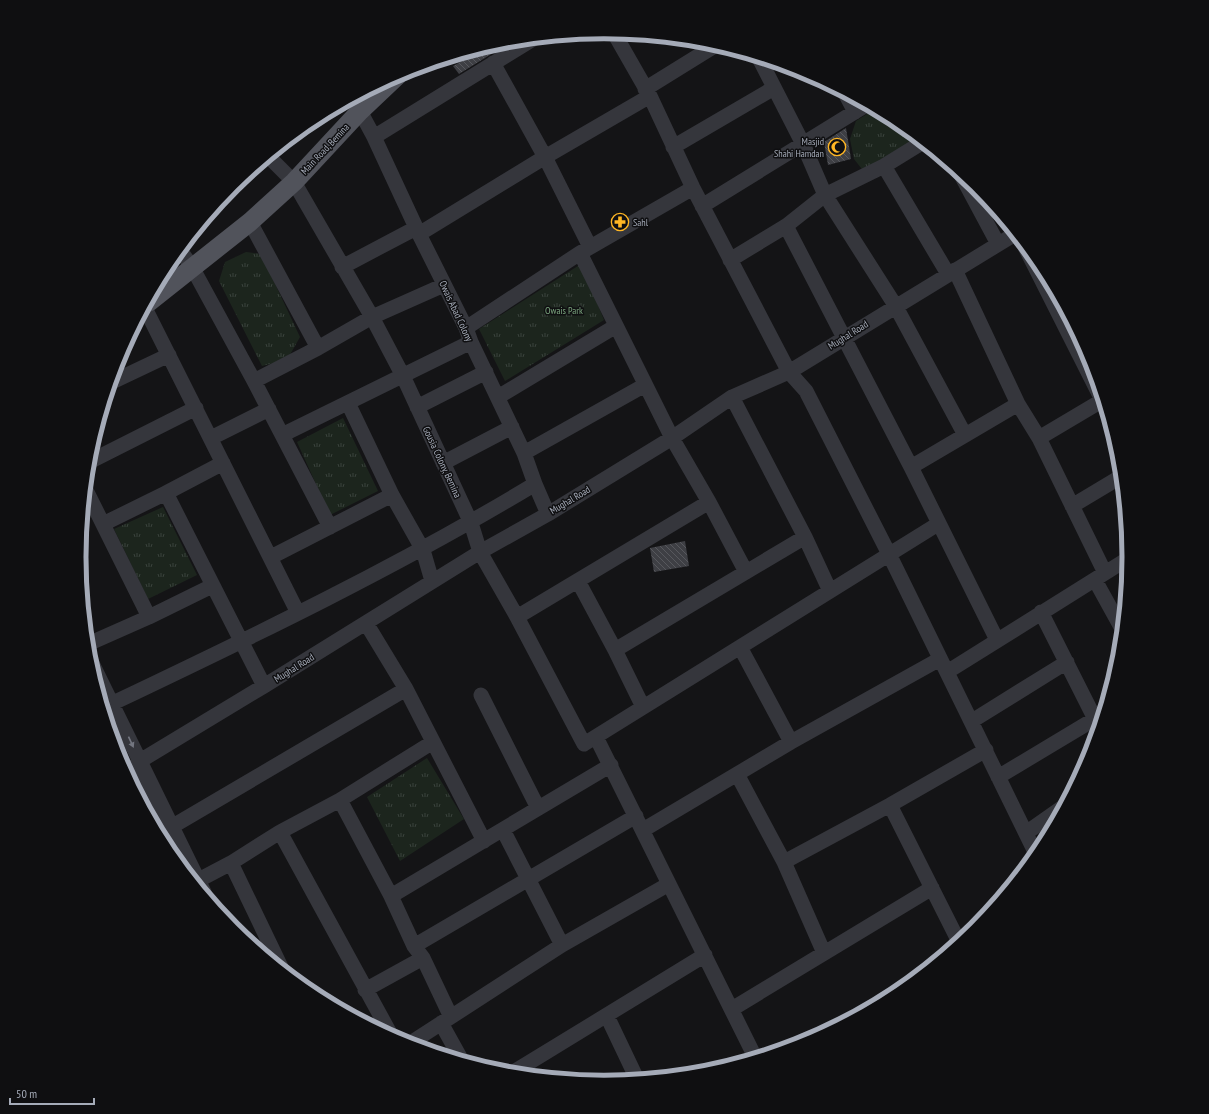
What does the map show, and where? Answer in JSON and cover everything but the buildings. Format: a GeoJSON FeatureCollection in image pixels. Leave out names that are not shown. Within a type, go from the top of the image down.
{"type":"FeatureCollection","features":[{"type":"Feature","properties":{"kind":"main road","name":"Main Road, Bemina"},"geometry":{"type":"LineString","coordinates":[[158,295],[250,222],[294,182],[360,111],[385,88]]}},
{"type":"Feature","properties":{"kind":"street"},"geometry":{"type":"LineString","coordinates":[[618,39],[648,93],[702,206],[789,372],[806,391],[889,554],[1033,848]]}},
{"type":"Feature","properties":{"kind":"street"},"geometry":{"type":"LineString","coordinates":[[374,137],[522,46]]}},
{"type":"Feature","properties":{"kind":"street"},"geometry":{"type":"LineString","coordinates":[[342,267],[418,231],[545,157],[648,93],[709,50]]}},
{"type":"Feature","properties":{"kind":"street"},"geometry":{"type":"LineString","coordinates":[[493,63],[545,157],[616,326],[645,385],[672,438],[710,502],[746,572]]}},
{"type":"Feature","properties":{"kind":"street"},"geometry":{"type":"LineString","coordinates":[[762,63],[803,144],[825,195],[895,306],[965,435]]}},
{"type":"Feature","properties":{"kind":"street"},"geometry":{"type":"LineString","coordinates":[[673,147],[774,88]]}},
{"type":"Feature","properties":{"kind":"street"},"geometry":{"type":"LineString","coordinates":[[702,206],[860,108]]}},
{"type":"Feature","properties":{"kind":"street","name":"Owais Abad Colony"},"geometry":{"type":"LineString","coordinates":[[360,111],[374,137],[512,427],[548,514]]}},
{"type":"Feature","properties":{"kind":"street"},"geometry":{"type":"LineString","coordinates":[[730,260],[786,226],[825,195],[884,166],[918,145]]}},
{"type":"Feature","properties":{"kind":"street","name":"Gousia Colony, Bemina"},"geometry":{"type":"LineString","coordinates":[[272,160],[294,182],[372,317],[417,407],[471,523],[480,552],[590,740],[611,765],[668,884],[732,1008],[753,1053]]}},
{"type":"Feature","properties":{"kind":"street"},"geometry":{"type":"LineString","coordinates":[[884,166],[951,272],[1018,404],[1039,438],[1072,506],[1118,621]]}},
{"type":"Feature","properties":{"kind":"street"},"geometry":{"type":"LineString","coordinates":[[282,435],[402,376],[468,335],[585,250],[693,188]]}},
{"type":"Feature","properties":{"kind":"street"},"geometry":{"type":"LineString","coordinates":[[969,189],[998,244]]}},
{"type":"Feature","properties":{"kind":"street"},"geometry":{"type":"LineString","coordinates":[[250,222],[318,348]]}},
{"type":"Feature","properties":{"kind":"street"},"geometry":{"type":"LineString","coordinates":[[786,226],[911,468],[996,640]]}},
{"type":"Feature","properties":{"kind":"street","name":"Mughal Road"},"geometry":{"type":"LineString","coordinates":[[132,769],[140,761],[264,686],[432,581],[548,514],[672,438],[732,397],[789,372],[1011,237]]}},
{"type":"Feature","properties":{"kind":"street"},"geometry":{"type":"LineString","coordinates":[[184,256],[192,267],[254,380],[330,527]]}},
{"type":"Feature","properties":{"kind":"street"},"geometry":{"type":"LineString","coordinates":[[1041,278],[1088,373]]}},
{"type":"Feature","properties":{"kind":"street"},"geometry":{"type":"LineString","coordinates":[[254,380],[318,348],[372,317],[444,285]]}},
{"type":"Feature","properties":{"kind":"street"},"geometry":{"type":"LineString","coordinates":[[148,313],[298,613]]}},
{"type":"Feature","properties":{"kind":"street"},"geometry":{"type":"LineString","coordinates":[[498,397],[616,326]]}},
{"type":"Feature","properties":{"kind":"street"},"geometry":{"type":"LineString","coordinates":[[118,379],[169,355]]}},
{"type":"Feature","properties":{"kind":"street"},"geometry":{"type":"LineString","coordinates":[[417,407],[486,372]]}},
{"type":"Feature","properties":{"kind":"street"},"geometry":{"type":"LineString","coordinates":[[524,453],[645,385]]}},
{"type":"Feature","properties":{"kind":"street"},"geometry":{"type":"LineString","coordinates":[[732,397],[805,537],[830,591]]}},
{"type":"Feature","properties":{"kind":"street"},"geometry":{"type":"LineString","coordinates":[[1039,438],[1099,402]]}},
{"type":"Feature","properties":{"kind":"street"},"geometry":{"type":"LineString","coordinates":[[348,403],[392,495],[423,550],[432,581]]}},
{"type":"Feature","properties":{"kind":"street"},"geometry":{"type":"LineString","coordinates":[[911,468],[1018,404]]}},
{"type":"Feature","properties":{"kind":"street"},"geometry":{"type":"LineString","coordinates":[[96,459],[196,408]]}},
{"type":"Feature","properties":{"kind":"street"},"geometry":{"type":"LineString","coordinates":[[211,438],[269,408]]}},
{"type":"Feature","properties":{"kind":"street"},"geometry":{"type":"LineString","coordinates":[[443,463],[512,427]]}},
{"type":"Feature","properties":{"kind":"street"},"geometry":{"type":"LineString","coordinates":[[103,524],[224,463]]}},
{"type":"Feature","properties":{"kind":"street"},"geometry":{"type":"LineString","coordinates":[[1072,506],[1117,479]]}},
{"type":"Feature","properties":{"kind":"street"},"geometry":{"type":"LineString","coordinates":[[192,870],[173,826],[140,761],[109,706],[423,550],[535,484]]}},
{"type":"Feature","properties":{"kind":"street"},"geometry":{"type":"LineString","coordinates":[[166,493],[264,686]]}},
{"type":"Feature","properties":{"kind":"street"},"geometry":{"type":"LineString","coordinates":[[271,557],[392,495]]}},
{"type":"Feature","properties":{"kind":"street"},"geometry":{"type":"LineString","coordinates":[[90,498],[149,617]]}},
{"type":"Feature","properties":{"kind":"street"},"geometry":{"type":"LineString","coordinates":[[517,617],[710,502]]}},
{"type":"Feature","properties":{"kind":"street"},"geometry":{"type":"LineString","coordinates":[[590,740],[938,524]]}},
{"type":"Feature","properties":{"kind":"street"},"geometry":{"type":"LineString","coordinates":[[615,650],[805,537]]}},
{"type":"Feature","properties":{"kind":"street"},"geometry":{"type":"LineString","coordinates":[[643,830],[791,742],[996,640],[1122,562]]}},
{"type":"Feature","properties":{"kind":"street"},"geometry":{"type":"LineString","coordinates":[[578,581],[615,650],[643,707]]}},
{"type":"Feature","properties":{"kind":"street"},"geometry":{"type":"LineString","coordinates":[[94,642],[149,617],[212,586]]}},
{"type":"Feature","properties":{"kind":"street"},"geometry":{"type":"LineString","coordinates":[[1041,612],[1097,717]]}},
{"type":"Feature","properties":{"kind":"street"},"geometry":{"type":"LineString","coordinates":[[366,623],[406,689],[484,841]]}},
{"type":"Feature","properties":{"kind":"street"},"geometry":{"type":"LineString","coordinates":[[740,647],[791,742]]}},
{"type":"Feature","properties":{"kind":"street"},"geometry":{"type":"LineString","coordinates":[[972,721],[1067,662]]}},
{"type":"Feature","properties":{"kind":"street"},"geometry":{"type":"LineString","coordinates":[[173,826],[406,689]]}},
{"type":"Feature","properties":{"kind":"street"},"geometry":{"type":"LineString","coordinates":[[480,695],[538,808]]}},
{"type":"Feature","properties":{"kind":"street"},"geometry":{"type":"LineString","coordinates":[[998,777],[1096,722]]}},
{"type":"Feature","properties":{"kind":"street"},"geometry":{"type":"LineString","coordinates":[[202,883],[280,832],[340,800],[433,742]]}},
{"type":"Feature","properties":{"kind":"street"},"geometry":{"type":"LineString","coordinates":[[784,862],[890,805],[986,750]]}},
{"type":"Feature","properties":{"kind":"street"},"geometry":{"type":"LineString","coordinates":[[391,896],[611,765]]}},
{"type":"Feature","properties":{"kind":"street"},"geometry":{"type":"LineString","coordinates":[[737,774],[784,862],[824,953]]}},
{"type":"Feature","properties":{"kind":"street"},"geometry":{"type":"LineString","coordinates":[[340,800],[391,896],[418,952],[459,1054]]}},
{"type":"Feature","properties":{"kind":"street"},"geometry":{"type":"LineString","coordinates":[[890,805],[956,937]]}},
{"type":"Feature","properties":{"kind":"street"},"geometry":{"type":"LineString","coordinates":[[1026,833],[1054,814]]}},
{"type":"Feature","properties":{"kind":"street"},"geometry":{"type":"LineString","coordinates":[[365,990],[418,952],[527,880],[636,816]]}},
{"type":"Feature","properties":{"kind":"street"},"geometry":{"type":"LineString","coordinates":[[502,830],[562,945]]}},
{"type":"Feature","properties":{"kind":"street"},"geometry":{"type":"LineString","coordinates":[[280,832],[386,1027]]}},
{"type":"Feature","properties":{"kind":"street"},"geometry":{"type":"LineString","coordinates":[[231,863],[274,955]]}},
{"type":"Feature","properties":{"kind":"street"},"geometry":{"type":"LineString","coordinates":[[416,1040],[562,945],[668,884]]}},
{"type":"Feature","properties":{"kind":"street"},"geometry":{"type":"LineString","coordinates":[[732,1008],[932,888]]}},
{"type":"Feature","properties":{"kind":"street"},"geometry":{"type":"LineString","coordinates":[[520,1068],[705,955]]}},
{"type":"Feature","properties":{"kind":"street"},"geometry":{"type":"LineString","coordinates":[[607,1016],[635,1074]]}},
{"type":"Feature","properties":{"kind":"green space"},"geometry":{"type":"Polygon","coordinates":[[[870,112],[914,143],[865,173],[854,159],[850,139],[856,121],[870,112]]]}},
{"type":"Feature","properties":{"kind":"green space"},"geometry":{"type":"Polygon","coordinates":[[[246,252],[261,254],[300,337],[287,360],[262,366],[219,281],[225,262],[246,252]]]}},
{"type":"Feature","properties":{"kind":"green space","name":"Owais Park"},"geometry":{"type":"Polygon","coordinates":[[[581,264],[604,320],[505,381],[479,329],[581,264]]]}},
{"type":"Feature","properties":{"kind":"green space"},"geometry":{"type":"Polygon","coordinates":[[[343,418],[378,491],[330,515],[297,442],[343,418]]]}},
{"type":"Feature","properties":{"kind":"green space"},"geometry":{"type":"Polygon","coordinates":[[[163,507],[197,575],[148,599],[114,529],[163,507]]]}},
{"type":"Feature","properties":{"kind":"green space"},"geometry":{"type":"Polygon","coordinates":[[[427,758],[464,819],[400,861],[367,797],[427,758]]]}},
{"type":"Feature","properties":{"kind":"place","name":"Masjid Shahi Hamdan"},"geometry":{"type":"Point","coordinates":[837,147]}},
{"type":"Feature","properties":{"kind":"place","name":"Sahl"},"geometry":{"type":"Point","coordinates":[620,222]}}]}
